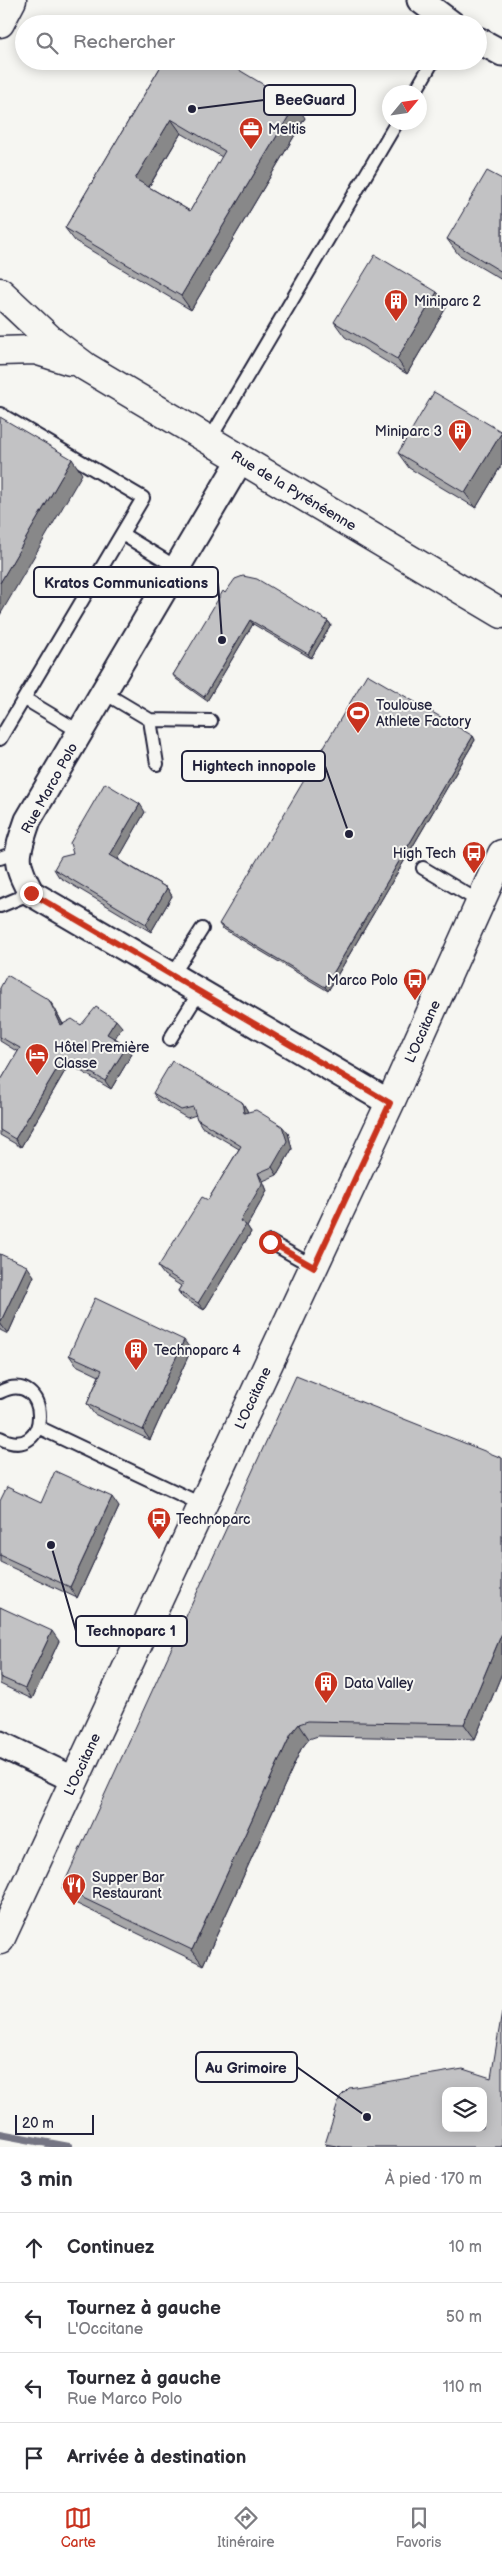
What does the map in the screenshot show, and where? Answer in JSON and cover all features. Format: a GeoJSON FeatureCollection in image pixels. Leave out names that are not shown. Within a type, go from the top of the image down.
{"type":"FeatureCollection","features":[{"type":"Feature","properties":{"kind":"main road"},"geometry":{"type":"LineString","coordinates":[[0,23],[12,0]]}},
{"type":"Feature","properties":{"kind":"main road","name":"Rue de la Pyrénéenne"},"geometry":{"type":"LineString","coordinates":[[0,292],[53,342],[86,367],[502,614]]}},
{"type":"Feature","properties":{"kind":"main road","name":"Rue de la Pyrénéenne"},"geometry":{"type":"LineString","coordinates":[[0,351],[34,350],[86,367]]}},
{"type":"Feature","properties":{"kind":"main road","name":"L'Occitane"},"geometry":{"type":"LineString","coordinates":[[0,1940],[390,1103],[502,854]]}},
{"type":"Feature","properties":{"kind":"street"},"geometry":{"type":"LineString","coordinates":[[420,0],[440,15]]}},
{"type":"Feature","properties":{"kind":"street"},"geometry":{"type":"LineString","coordinates":[[487,45],[502,53]]}},
{"type":"Feature","properties":{"kind":"street","name":"Rue Marco Polo"},"geometry":{"type":"LineString","coordinates":[[31,893],[8,855],[241,459]]}},
{"type":"Feature","properties":{"kind":"street"},"geometry":{"type":"LineString","coordinates":[[31,893],[390,1103]]}},
{"type":"Feature","properties":{"kind":"street"},"geometry":{"type":"LineString","coordinates":[[0,1744],[76,1780]]}},
{"type":"Feature","properties":{"kind":"lane"},"geometry":{"type":"LineString","coordinates":[[419,85],[428,70]]}},
{"type":"Feature","properties":{"kind":"lane"},"geometry":{"type":"LineString","coordinates":[[210,439],[392,130]]}},
{"type":"Feature","properties":{"kind":"lane"},"geometry":{"type":"LineString","coordinates":[[0,414],[144,498],[0,739]]}},
{"type":"Feature","properties":{"kind":"lane"},"geometry":{"type":"LineString","coordinates":[[122,534],[176,567]]}},
{"type":"Feature","properties":{"kind":"lane"},"geometry":{"type":"LineString","coordinates":[[104,692],[150,720],[211,721]]}},
{"type":"Feature","properties":{"kind":"lane"},"geometry":{"type":"LineString","coordinates":[[25,699],[80,732]]}},
{"type":"Feature","properties":{"kind":"lane"},"geometry":{"type":"LineString","coordinates":[[150,720],[157,764]]}},
{"type":"Feature","properties":{"kind":"lane"},"geometry":{"type":"LineString","coordinates":[[424,868],[480,902]]}},
{"type":"Feature","properties":{"kind":"lane"},"geometry":{"type":"LineString","coordinates":[[0,906],[31,893]]}},
{"type":"Feature","properties":{"kind":"lane"},"geometry":{"type":"LineString","coordinates":[[172,976],[202,929]]}},
{"type":"Feature","properties":{"kind":"lane"},"geometry":{"type":"LineString","coordinates":[[170,1039],[200,992]]}},
{"type":"Feature","properties":{"kind":"lane"},"geometry":{"type":"LineString","coordinates":[[270,1242],[314,1267]]}},
{"type":"Feature","properties":{"kind":"lane"},"geometry":{"type":"LineString","coordinates":[[0,1392],[15,1388],[31,1395],[40,1409],[38,1427],[27,1439],[9,1442],[0,1440]]}},
{"type":"Feature","properties":{"kind":"lane"},"geometry":{"type":"LineString","coordinates":[[38,1427],[203,1505]]}},
{"type":"Feature","properties":{"kind":"building"},"geometry":{"type":"Polygon","coordinates":[[[159,70],[239,70],[296,104],[181,296],[65,228],[159,70]],[[171,119],[135,179],[190,211],[225,151],[171,119]]]}},
{"type":"Feature","properties":{"kind":"building"},"geometry":{"type":"Polygon","coordinates":[[[487,171],[502,179],[502,272],[447,239],[487,171]]]}},
{"type":"Feature","properties":{"kind":"building","name":"Miniparc 2"},"geometry":{"type":"Polygon","coordinates":[[[375,255],[437,292],[397,359],[334,322],[375,255]]]}},
{"type":"Feature","properties":{"kind":"building","name":"Miniparc 3"},"geometry":{"type":"Polygon","coordinates":[[[434,392],[502,432],[465,493],[398,453],[434,392]]]}},
{"type":"Feature","properties":{"kind":"building"},"geometry":{"type":"Polygon","coordinates":[[[0,417],[72,459],[0,583],[0,417]]]}},
{"type":"Feature","properties":{"kind":"building"},"geometry":{"type":"Polygon","coordinates":[[[243,576],[257,579],[328,621],[308,654],[250,620],[204,697],[173,675],[223,591],[225,593],[235,579],[243,576]]]}},
{"type":"Feature","properties":{"kind":"building"},"geometry":{"type":"Polygon","coordinates":[[[367,674],[473,736],[325,987],[219,924],[367,674]]]}},
{"type":"Feature","properties":{"kind":"building"},"geometry":{"type":"Polygon","coordinates":[[[105,783],[140,804],[110,855],[167,888],[146,924],[54,869],[61,857],[73,854],[70,843],[105,783]]]}},
{"type":"Feature","properties":{"kind":"building","name":"Hôtel Première Classe"},"geometry":{"type":"Polygon","coordinates":[[[7,975],[49,1000],[61,1025],[72,1019],[81,1025],[96,1007],[116,1020],[107,1034],[127,1046],[105,1081],[64,1057],[15,1139],[0,1130],[0,1082],[20,1048],[0,1037],[0,988],[7,975]]]}},
{"type":"Feature","properties":{"kind":"building"},"geometry":{"type":"Polygon","coordinates":[[[172,1061],[242,1102],[244,1113],[256,1110],[282,1126],[287,1141],[272,1167],[258,1173],[262,1184],[240,1221],[246,1225],[198,1303],[178,1291],[183,1283],[158,1267],[202,1197],[208,1200],[241,1146],[197,1119],[193,1107],[181,1110],[153,1093],[172,1061]]]}},
{"type":"Feature","properties":{"kind":"building"},"geometry":{"type":"Polygon","coordinates":[[[0,1254],[27,1266],[0,1323],[0,1254]]]}},
{"type":"Feature","properties":{"kind":"building","name":"Technoparc 4"},"geometry":{"type":"Polygon","coordinates":[[[95,1298],[184,1340],[143,1430],[87,1404],[102,1370],[69,1355],[95,1298]]]}},
{"type":"Feature","properties":{"kind":"building","name":"Data Valley"},"geometry":{"type":"Polygon","coordinates":[[[296,1376],[502,1458],[502,1633],[464,1724],[308,1721],[299,1724],[291,1734],[192,1950],[62,1888],[296,1376]]]}},
{"type":"Feature","properties":{"kind":"building"},"geometry":{"type":"Polygon","coordinates":[[[55,1471],[112,1497],[70,1587],[0,1555],[0,1501],[7,1487],[41,1503],[55,1471]]]}},
{"type":"Feature","properties":{"kind":"building"},"geometry":{"type":"Polygon","coordinates":[[[0,1607],[52,1631],[25,1688],[0,1677],[0,1607]]]}},
{"type":"Feature","properties":{"kind":"building"},"geometry":{"type":"Polygon","coordinates":[[[502,2012],[502,2147],[342,2147],[325,2144],[340,2097],[349,2088],[463,2069],[491,2078],[502,2012]]]}},
{"type":"Feature","properties":{"kind":"waterway"},"geometry":{"type":"LineString","coordinates":[[0,2134],[69,2147]]}},
{"type":"Feature","properties":{"kind":"place","name":"BeeGuard"},"geometry":{"type":"Point","coordinates":[192,109]}},
{"type":"Feature","properties":{"kind":"place","name":"Meltis"},"geometry":{"type":"Point","coordinates":[251,150]}},
{"type":"Feature","properties":{"kind":"place","name":"Miniparc 2"},"geometry":{"type":"Point","coordinates":[396,322]}},
{"type":"Feature","properties":{"kind":"place","name":"Miniparc 3"},"geometry":{"type":"Point","coordinates":[460,452]}},
{"type":"Feature","properties":{"kind":"place","name":"Kratos Communications"},"geometry":{"type":"Point","coordinates":[222,640]}},
{"type":"Feature","properties":{"kind":"place","name":"Toulouse Athlete Factory"},"geometry":{"type":"Point","coordinates":[358,734]}},
{"type":"Feature","properties":{"kind":"place","name":"Hightech innopole"},"geometry":{"type":"Point","coordinates":[349,834]}},
{"type":"Feature","properties":{"kind":"place","name":"High Tech"},"geometry":{"type":"Point","coordinates":[474,874]}},
{"type":"Feature","properties":{"kind":"place","name":"Marco Polo"},"geometry":{"type":"Point","coordinates":[415,1001]}},
{"type":"Feature","properties":{"kind":"place","name":"Hôtel Première Classe"},"geometry":{"type":"Point","coordinates":[37,1076]}},
{"type":"Feature","properties":{"kind":"place","name":"Technoparc 4"},"geometry":{"type":"Point","coordinates":[136,1371]}},
{"type":"Feature","properties":{"kind":"place","name":"Technoparc"},"geometry":{"type":"Point","coordinates":[159,1540]}},
{"type":"Feature","properties":{"kind":"place","name":"Technoparc 1"},"geometry":{"type":"Point","coordinates":[51,1545]}},
{"type":"Feature","properties":{"kind":"place","name":"Data Valley"},"geometry":{"type":"Point","coordinates":[326,1704]}},
{"type":"Feature","properties":{"kind":"place","name":"Supper Bar Restaurant"},"geometry":{"type":"Point","coordinates":[74,1906]}},
{"type":"Feature","properties":{"kind":"place","name":"Au Grimoire"},"geometry":{"type":"Point","coordinates":[367,2117]}},
{"type":"Feature","properties":{"kind":"route"},"geometry":{"type":"LineString","coordinates":[[31,893],[390,1103],[314,1267],[270,1242]]}}]}
